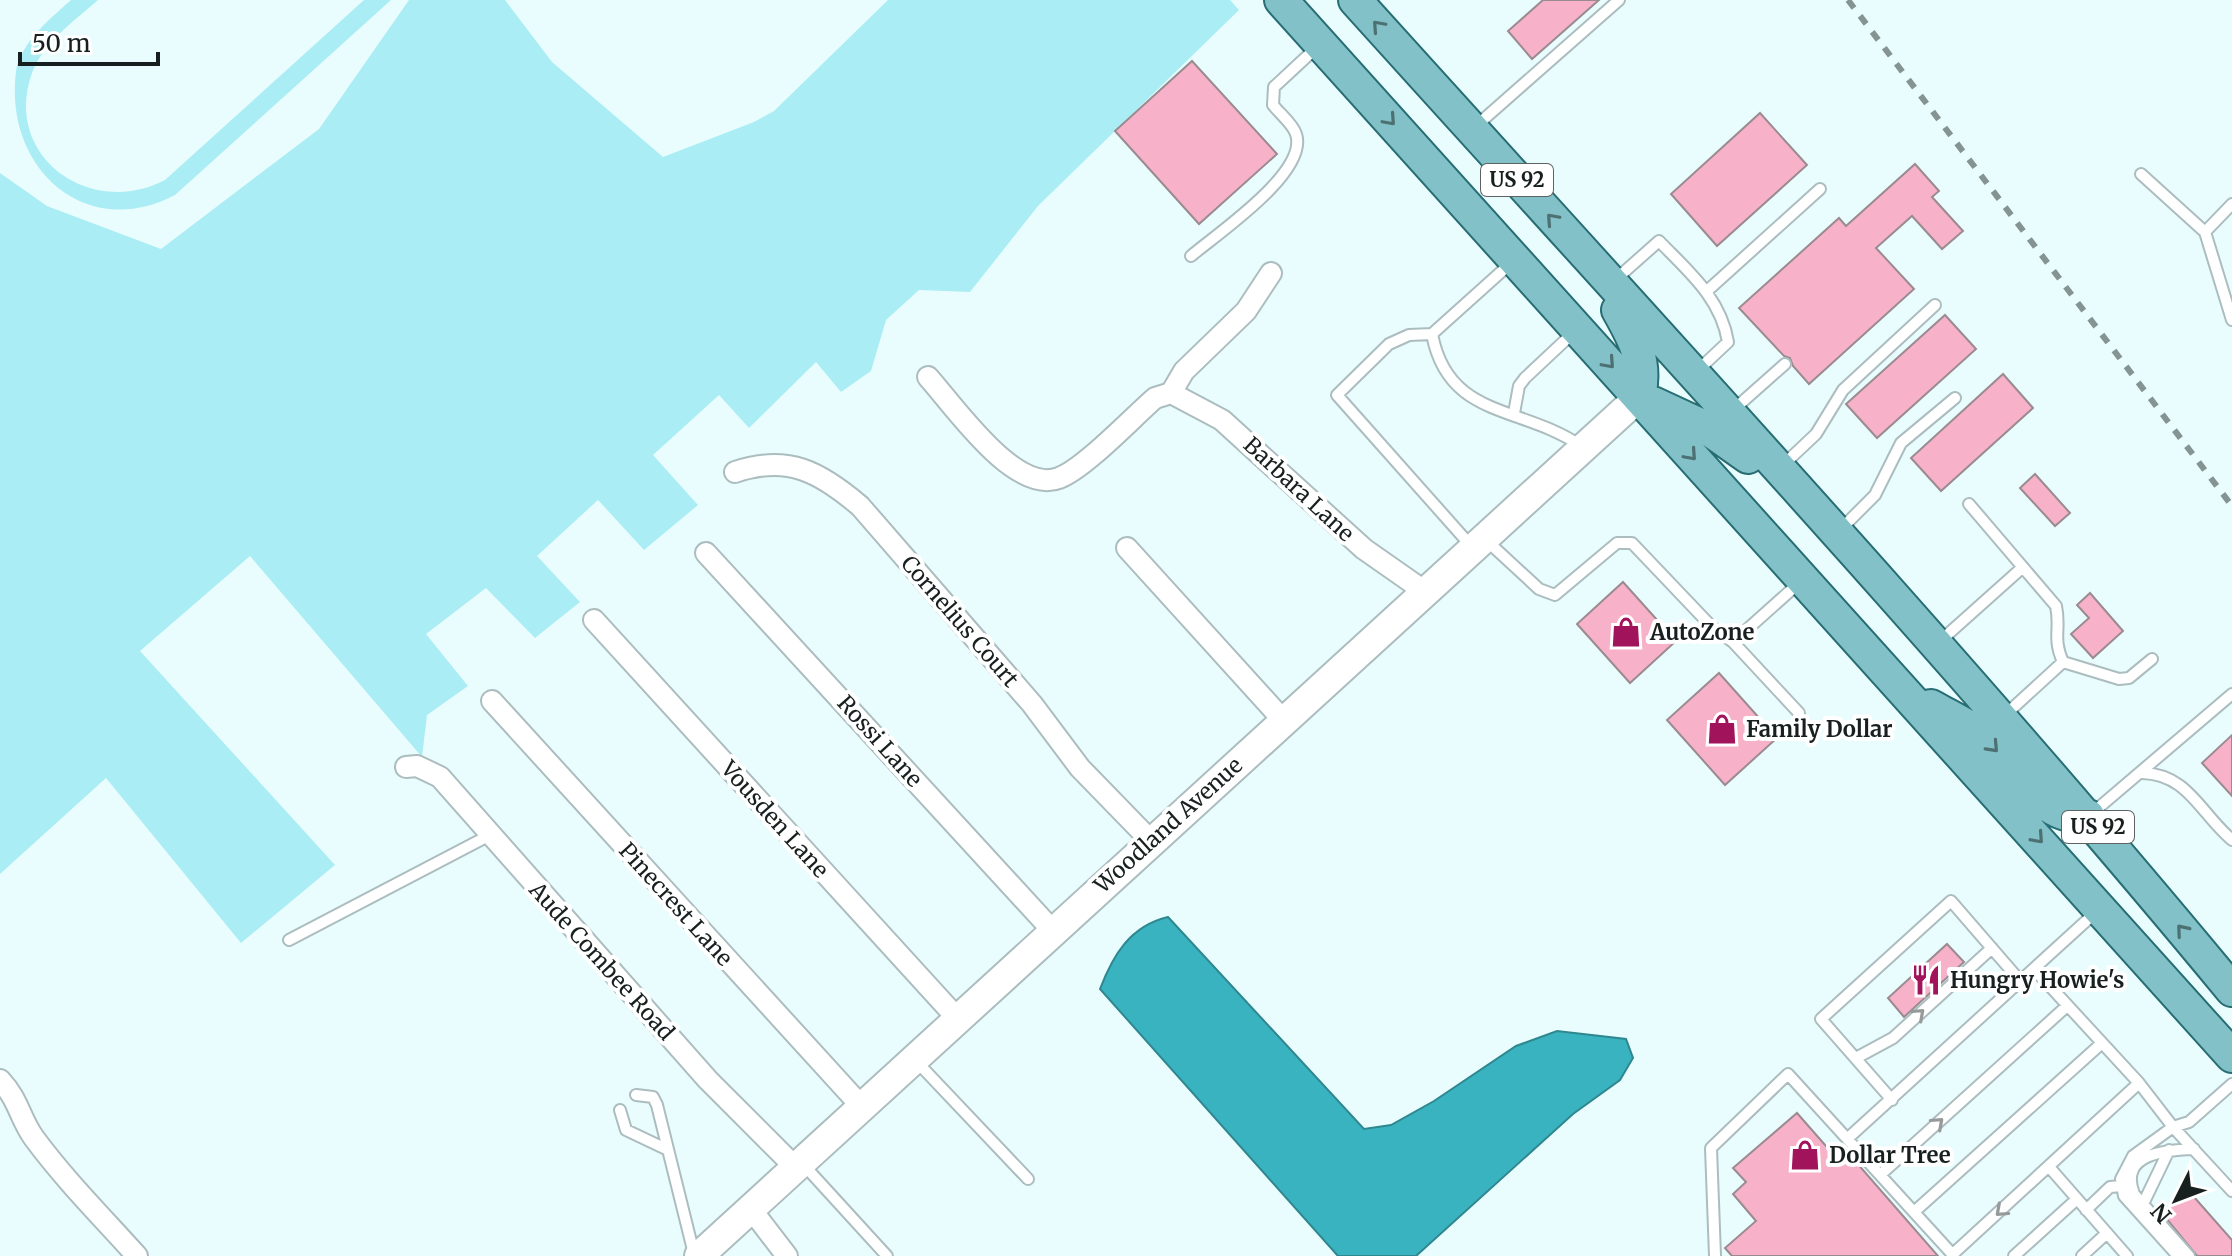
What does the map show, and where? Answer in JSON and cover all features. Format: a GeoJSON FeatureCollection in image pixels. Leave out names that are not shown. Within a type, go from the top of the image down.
{"type":"FeatureCollection","features":[{"type":"Feature","properties":{"kind":"main road","name":"US 92"},"geometry":{"type":"LineString","coordinates":[[1281,0],[2232,1056]]}},
{"type":"Feature","properties":{"kind":"main road","name":"US 92"},"geometry":{"type":"LineString","coordinates":[[1355,0],[1937,644],[2088,816],[2232,990]]}},
{"type":"Feature","properties":{"kind":"main road"},"geometry":{"type":"LineString","coordinates":[[1581,250],[1641,355],[1644,370],[1639,397],[1707,428],[1813,509]]}},
{"type":"Feature","properties":{"kind":"main road"},"geometry":{"type":"LineString","coordinates":[[1904,690],[1983,736],[2050,809],[2075,817],[2088,816]]}},
{"type":"Feature","properties":{"kind":"street"},"geometry":{"type":"LineString","coordinates":[[928,377],[1010,465],[1031,479],[1061,478],[1155,398],[1171,393],[1184,371],[1246,311],[1271,273]]}},
{"type":"Feature","properties":{"kind":"street","name":"Barbara Lane"},"geometry":{"type":"LineString","coordinates":[[1171,393],[1222,420],[1327,518],[1424,591]]}},
{"type":"Feature","properties":{"kind":"street","name":"Woodland Avenue"},"geometry":{"type":"LineString","coordinates":[[697,1256],[1639,397]]}},
{"type":"Feature","properties":{"kind":"street","name":"Cornelius Court"},"geometry":{"type":"LineString","coordinates":[[735,472],[754,466],[789,465],[827,478],[860,506],[1032,704],[1080,768],[1151,841]]}},
{"type":"Feature","properties":{"kind":"street"},"geometry":{"type":"LineString","coordinates":[[1127,548],[1283,720]]}},
{"type":"Feature","properties":{"kind":"street","name":"Rossi Lane"},"geometry":{"type":"LineString","coordinates":[[706,553],[1052,930]]}},
{"type":"Feature","properties":{"kind":"street","name":"Vousden Lane"},"geometry":{"type":"LineString","coordinates":[[594,620],[957,1018]]}},
{"type":"Feature","properties":{"kind":"street","name":"Pinecrest Lane"},"geometry":{"type":"LineString","coordinates":[[492,701],[862,1107]]}},
{"type":"Feature","properties":{"kind":"street","name":"Aude Combee Road"},"geometry":{"type":"LineString","coordinates":[[406,767],[417,766],[440,777],[708,1080],[798,1164]]}},
{"type":"Feature","properties":{"kind":"street"},"geometry":{"type":"LineString","coordinates":[[0,1080],[15,1096],[30,1133],[46,1154],[137,1256]]}},
{"type":"Feature","properties":{"kind":"street"},"geometry":{"type":"LineString","coordinates":[[751,1209],[787,1256]]}},
{"type":"Feature","properties":{"kind":"lane"},"geometry":{"type":"LineString","coordinates":[[1472,129],[1619,0]]}},
{"type":"Feature","properties":{"kind":"lane"},"geometry":{"type":"LineString","coordinates":[[1191,256],[1286,176],[1298,143],[1296,131],[1273,105],[1274,87],[1320,44]]}},
{"type":"Feature","properties":{"kind":"lane"},"geometry":{"type":"LineString","coordinates":[[2141,174],[2205,232],[2232,320]]}},
{"type":"Feature","properties":{"kind":"lane"},"geometry":{"type":"LineString","coordinates":[[1707,291],[1820,189]]}},
{"type":"Feature","properties":{"kind":"lane"},"geometry":{"type":"LineString","coordinates":[[2205,232],[2232,204]]}},
{"type":"Feature","properties":{"kind":"lane"},"geometry":{"type":"LineString","coordinates":[[1611,284],[1659,241],[1707,291],[1725,322],[1728,342],[1692,375]]}},
{"type":"Feature","properties":{"kind":"lane"},"geometry":{"type":"LineString","coordinates":[[1515,259],[1432,334],[1409,335],[1389,344],[1337,395],[1478,542],[1539,589],[1555,595],[1617,543],[1632,543],[1712,627],[1733,642],[1799,713]]}},
{"type":"Feature","properties":{"kind":"lane"},"geometry":{"type":"LineString","coordinates":[[1777,470],[1816,434],[1843,390],[1935,305]]}},
{"type":"Feature","properties":{"kind":"lane"},"geometry":{"type":"LineString","coordinates":[[1514,413],[1519,386],[1525,378],[1578,329]]}},
{"type":"Feature","properties":{"kind":"lane"},"geometry":{"type":"LineString","coordinates":[[1432,334],[1436,355],[1455,387],[1471,399],[1555,430],[1583,447]]}},
{"type":"Feature","properties":{"kind":"lane"},"geometry":{"type":"LineString","coordinates":[[1728,415],[1785,364]]}},
{"type":"Feature","properties":{"kind":"lane"},"geometry":{"type":"LineString","coordinates":[[1836,535],[1875,495],[1901,443],[1955,398]]}},
{"type":"Feature","properties":{"kind":"lane"},"geometry":{"type":"LineString","coordinates":[[1969,504],[2056,606],[2060,622],[2054,643],[2063,662],[2119,679],[2129,678],[2152,659]]}},
{"type":"Feature","properties":{"kind":"lane"},"geometry":{"type":"LineString","coordinates":[[1937,644],[2023,567]]}},
{"type":"Feature","properties":{"kind":"lane"},"geometry":{"type":"LineString","coordinates":[[1733,642],[1803,579]]}},
{"type":"Feature","properties":{"kind":"lane"},"geometry":{"type":"LineString","coordinates":[[2002,718],[2063,662]]}},
{"type":"Feature","properties":{"kind":"lane"},"geometry":{"type":"LineString","coordinates":[[2088,816],[2232,694]]}},
{"type":"Feature","properties":{"kind":"lane"},"geometry":{"type":"LineString","coordinates":[[2142,773],[2161,774],[2179,783],[2232,840]]}},
{"type":"Feature","properties":{"kind":"lane"},"geometry":{"type":"LineString","coordinates":[[289,940],[490,835]]}},
{"type":"Feature","properties":{"kind":"lane"},"geometry":{"type":"LineString","coordinates":[[1892,1100],[1821,1019],[1951,901],[2022,983]]}},
{"type":"Feature","properties":{"kind":"lane"},"geometry":{"type":"LineString","coordinates":[[1847,1139],[2101,908]]}},
{"type":"Feature","properties":{"kind":"lane"},"geometry":{"type":"LineString","coordinates":[[1856,1058],[1893,1038],[1992,948]]}},
{"type":"Feature","properties":{"kind":"lane"},"geometry":{"type":"LineString","coordinates":[[2035,970],[2139,1083],[2173,1127],[2232,1191]]}},
{"type":"Feature","properties":{"kind":"lane"},"geometry":{"type":"LineString","coordinates":[[1880,1175],[2067,1006]]}},
{"type":"Feature","properties":{"kind":"lane"},"geometry":{"type":"LineString","coordinates":[[1914,1212],[2102,1043]]}},
{"type":"Feature","properties":{"kind":"lane"},"geometry":{"type":"LineString","coordinates":[[915,1060],[1028,1179]]}},
{"type":"Feature","properties":{"kind":"lane"},"geometry":{"type":"LineString","coordinates":[[1715,1256],[1711,1148],[1788,1074],[1953,1255],[2139,1083]]}},
{"type":"Feature","properties":{"kind":"lane"},"geometry":{"type":"LineString","coordinates":[[2178,1256],[2124,1196],[2121,1179],[2133,1156],[2173,1127],[2189,1122],[2232,1084]]}},
{"type":"Feature","properties":{"kind":"lane"},"geometry":{"type":"LineString","coordinates":[[636,1095],[653,1097],[657,1105],[666,1131],[666,1149],[697,1256]]}},
{"type":"Feature","properties":{"kind":"lane"},"geometry":{"type":"LineString","coordinates":[[620,1110],[626,1130],[666,1149]]}},
{"type":"Feature","properties":{"kind":"lane"},"geometry":{"type":"LineString","coordinates":[[2189,1256],[2134,1194],[2130,1176],[2151,1153],[2194,1149]]}},
{"type":"Feature","properties":{"kind":"lane"},"geometry":{"type":"LineString","coordinates":[[2143,1204],[2169,1150]]}},
{"type":"Feature","properties":{"kind":"lane"},"geometry":{"type":"LineString","coordinates":[[798,1164],[887,1256]]}},
{"type":"Feature","properties":{"kind":"lane"},"geometry":{"type":"LineString","coordinates":[[2050,1168],[2127,1256]]}},
{"type":"Feature","properties":{"kind":"lane"},"geometry":{"type":"LineString","coordinates":[[2086,1210],[2110,1187],[2122,1186]]}},
{"type":"Feature","properties":{"kind":"lane"},"geometry":{"type":"LineString","coordinates":[[2014,1256],[2077,1199]]}},
{"type":"Feature","properties":{"kind":"lane"},"geometry":{"type":"LineString","coordinates":[[2082,1256],[2107,1233]]}},
{"type":"Feature","properties":{"kind":"shaded area"},"geometry":{"type":"Polygon","coordinates":[[[71,0],[98,0],[60,33],[37,62],[26,103],[30,131],[41,154],[60,173],[82,185],[109,192],[137,190],[165,180],[364,0],[391,0],[175,195],[141,207],[110,209],[81,201],[56,186],[36,163],[22,134],[15,101],[17,65],[21,55],[40,29],[71,0]]]}},
{"type":"Feature","properties":{"kind":"shaded area"},"geometry":{"type":"Polygon","coordinates":[[[409,0],[505,0],[552,62],[663,157],[754,122],[774,111],[888,0],[1230,0],[1239,10],[1038,206],[970,292],[919,290],[886,320],[871,371],[841,392],[816,362],[749,428],[719,395],[653,455],[698,505],[644,550],[598,500],[537,556],[580,602],[535,638],[486,588],[426,634],[468,686],[427,715],[422,757],[250,556],[140,651],[335,865],[241,943],[106,778],[0,874],[0,173],[47,206],[161,249],[319,129],[409,0]]]}},
{"type":"Feature","properties":{"kind":"shaded area"},"geometry":{"type":"Polygon","coordinates":[[[1168,917],[1364,1129],[1391,1125],[1434,1101],[1516,1046],[1557,1031],[1626,1039],[1633,1058],[1620,1080],[1573,1114],[1416,1256],[1338,1256],[1100,989],[1117,954],[1133,935],[1143,927],[1168,917]]]}},
{"type":"Feature","properties":{"kind":"building"},"geometry":{"type":"Polygon","coordinates":[[[1543,0],[1599,0],[1532,59],[1508,31],[1543,0]]]}},
{"type":"Feature","properties":{"kind":"building"},"geometry":{"type":"Polygon","coordinates":[[[1192,61],[1277,154],[1199,224],[1115,131],[1192,61]]]}},
{"type":"Feature","properties":{"kind":"building"},"geometry":{"type":"Polygon","coordinates":[[[1760,113],[1807,165],[1717,246],[1671,194],[1760,113]]]}},
{"type":"Feature","properties":{"kind":"building"},"geometry":{"type":"Polygon","coordinates":[[[1915,164],[1939,191],[1932,197],[1963,231],[1942,249],[1912,216],[1876,248],[1914,289],[1809,384],[1790,358],[1784,356],[1739,308],[1839,218],[1846,226],[1915,164]]]}},
{"type":"Feature","properties":{"kind":"building"},"geometry":{"type":"Polygon","coordinates":[[[1945,315],[1976,349],[1877,438],[1846,404],[1945,315]]]}},
{"type":"Feature","properties":{"kind":"building"},"geometry":{"type":"Polygon","coordinates":[[[2003,374],[2033,408],[1941,491],[1911,458],[2003,374]]]}},
{"type":"Feature","properties":{"kind":"building"},"geometry":{"type":"Polygon","coordinates":[[[2035,474],[2070,513],[2055,526],[2020,488],[2035,474]]]}},
{"type":"Feature","properties":{"kind":"building","name":"AutoZone"},"geometry":{"type":"Polygon","coordinates":[[[1623,582],[1676,641],[1630,683],[1577,624],[1623,582]]]}},
{"type":"Feature","properties":{"kind":"building"},"geometry":{"type":"Polygon","coordinates":[[[2090,593],[2123,631],[2093,658],[2071,634],[2089,618],[2077,605],[2090,593]]]}},
{"type":"Feature","properties":{"kind":"building","name":"Family Dollar"},"geometry":{"type":"Polygon","coordinates":[[[1719,673],[1777,738],[1725,785],[1667,720],[1719,673]]]}},
{"type":"Feature","properties":{"kind":"building"},"geometry":{"type":"Polygon","coordinates":[[[2232,735],[2232,796],[2202,763],[2232,735]]]}},
{"type":"Feature","properties":{"kind":"building","name":"Hungry Howie's"},"geometry":{"type":"Polygon","coordinates":[[[1947,944],[1964,962],[1904,1017],[1888,998],[1947,944]]]}},
{"type":"Feature","properties":{"kind":"building"},"geometry":{"type":"Polygon","coordinates":[[[1797,1113],[1840,1162],[1849,1154],[1938,1256],[1732,1256],[1725,1248],[1756,1221],[1733,1194],[1746,1182],[1733,1168],[1797,1113]]]}},
{"type":"Feature","properties":{"kind":"building"},"geometry":{"type":"Polygon","coordinates":[[[2187,1189],[2232,1240],[2232,1256],[2197,1256],[2161,1212],[2187,1189]]]}},
{"type":"Feature","properties":{"kind":"railway"},"geometry":{"type":"LineString","coordinates":[[1848,0],[2232,506]]}},
{"type":"Feature","properties":{"kind":"place","name":"AutoZone"},"geometry":{"type":"Point","coordinates":[1626,632]}},
{"type":"Feature","properties":{"kind":"place","name":"Family Dollar"},"geometry":{"type":"Point","coordinates":[1722,729]}},
{"type":"Feature","properties":{"kind":"place","name":"Hungry Howie's"},"geometry":{"type":"Point","coordinates":[1926,980]}},
{"type":"Feature","properties":{"kind":"place","name":"Dollar Tree"},"geometry":{"type":"Point","coordinates":[1805,1155]}}]}
